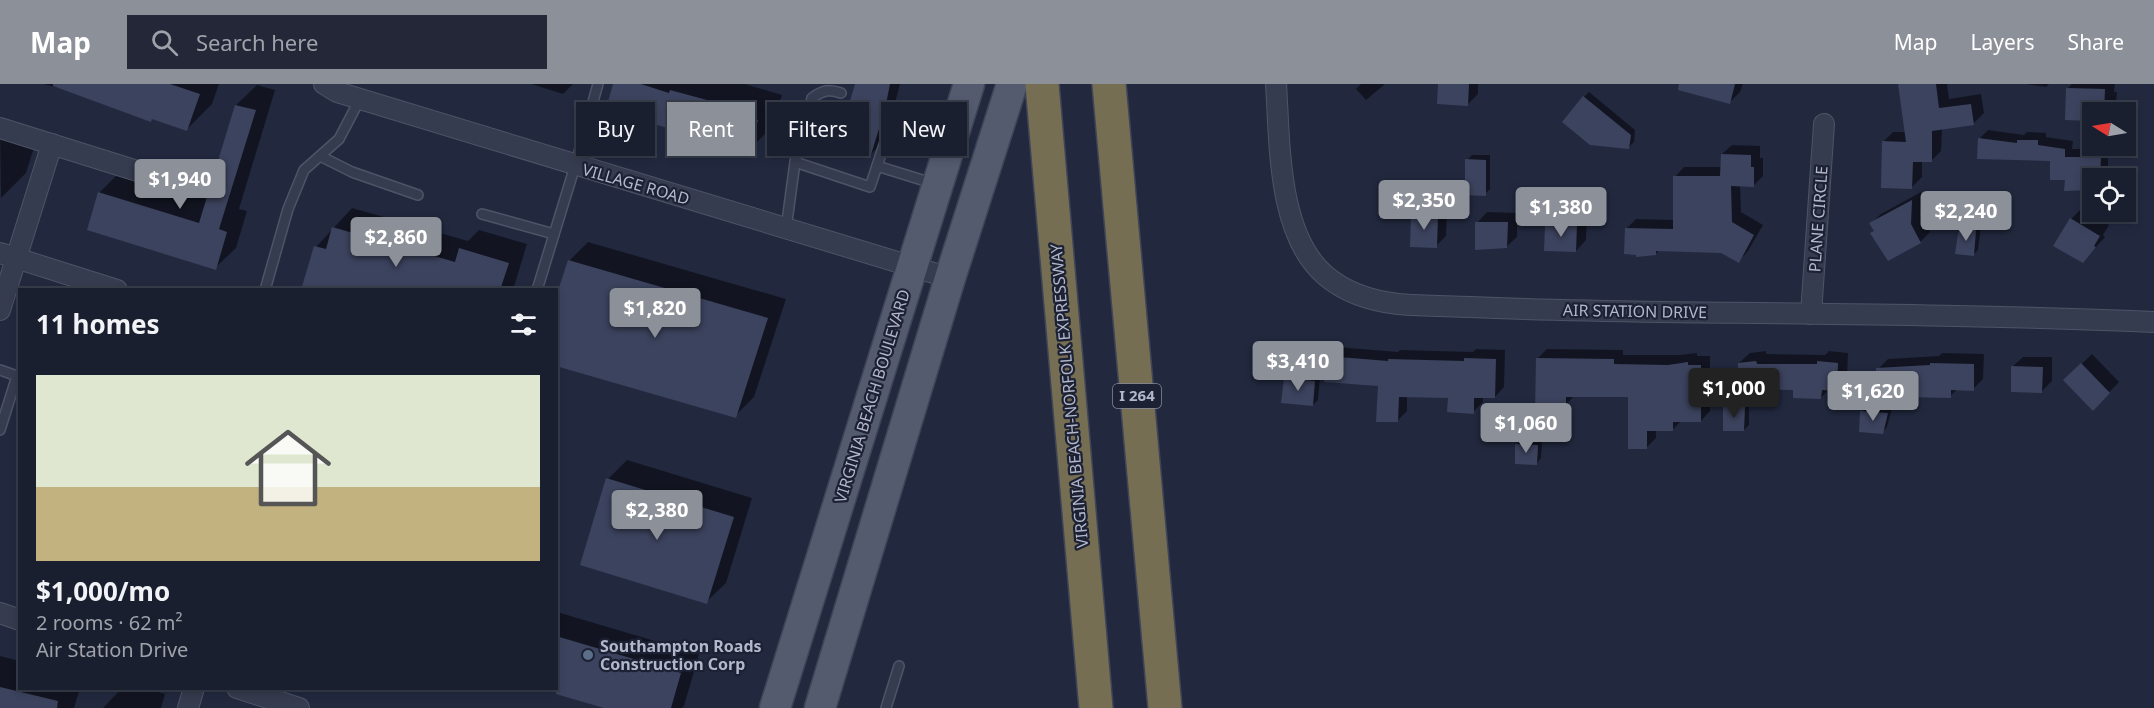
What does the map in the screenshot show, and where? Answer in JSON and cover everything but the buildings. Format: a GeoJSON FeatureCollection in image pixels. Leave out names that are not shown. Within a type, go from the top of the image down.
{"type":"FeatureCollection","features":[{"type":"Feature","properties":{"kind":"highway","name":"VIRGINIA BEACH-NORFOLK EXPRESSWAY"},"geometry":{"type":"LineString","coordinates":[[1042,84],[1096,708]]}},
{"type":"Feature","properties":{"kind":"highway","name":"I 264"},"geometry":{"type":"LineString","coordinates":[[1109,84],[1165,708]]}},
{"type":"Feature","properties":{"kind":"main road","name":"VIRGINIA BEACH BOULEVARD"},"geometry":{"type":"LineString","coordinates":[[775,708],[969,84]]}},
{"type":"Feature","properties":{"kind":"main road"},"geometry":{"type":"LineString","coordinates":[[820,708],[950,278],[1012,84]]}},
{"type":"Feature","properties":{"kind":"street","name":"VILLAGE ROAD"},"geometry":{"type":"LineString","coordinates":[[324,84],[337,92],[575,166],[950,278]]}},
{"type":"Feature","properties":{"kind":"street","name":"AIR STATION DRIVE"},"geometry":{"type":"LineString","coordinates":[[1276,84],[1284,192],[1292,223],[1305,253],[1324,275],[1344,288],[1365,297],[1395,304],[1533,310],[2018,316],[2154,322]]}},
{"type":"Feature","properties":{"kind":"street","name":"PLANE CIRCLE"},"geometry":{"type":"LineString","coordinates":[[1812,314],[1824,124]]}},
{"type":"Feature","properties":{"kind":"street"},"geometry":{"type":"LineString","coordinates":[[0,128],[182,185]]}},
{"type":"Feature","properties":{"kind":"street"},"geometry":{"type":"LineString","coordinates":[[0,310],[8,255],[51,144]]}},
{"type":"Feature","properties":{"kind":"street"},"geometry":{"type":"LineString","coordinates":[[8,255],[111,288]]}},
{"type":"Feature","properties":{"kind":"street"},"geometry":{"type":"LineString","coordinates":[[0,613],[18,619]]}},
{"type":"Feature","properties":{"kind":"street"},"geometry":{"type":"LineString","coordinates":[[188,708],[193,690]]}},
{"type":"Feature","properties":{"kind":"street"},"geometry":{"type":"LineString","coordinates":[[243,690],[299,708]]}},
{"type":"Feature","properties":{"kind":"lane"},"geometry":{"type":"LineString","coordinates":[[538,288],[598,84]]}},
{"type":"Feature","properties":{"kind":"lane"},"geometry":{"type":"LineString","coordinates":[[786,229],[795,162],[812,98],[820,92],[830,90],[841,93]]}},
{"type":"Feature","properties":{"kind":"lane"},"geometry":{"type":"LineString","coordinates":[[266,288],[288,209],[304,170],[339,138],[360,99]]}},
{"type":"Feature","properties":{"kind":"lane"},"geometry":{"type":"LineString","coordinates":[[320,156],[352,172],[418,195]]}},
{"type":"Feature","properties":{"kind":"lane"},"geometry":{"type":"LineString","coordinates":[[795,162],[870,187],[881,156]]}},
{"type":"Feature","properties":{"kind":"lane"},"geometry":{"type":"LineString","coordinates":[[878,166],[938,184]]}},
{"type":"Feature","properties":{"kind":"lane"},"geometry":{"type":"LineString","coordinates":[[482,214],[554,234]]}},
{"type":"Feature","properties":{"kind":"lane"},"geometry":{"type":"LineString","coordinates":[[0,370],[17,376],[0,430]]}},
{"type":"Feature","properties":{"kind":"lane"},"geometry":{"type":"LineString","coordinates":[[886,708],[899,666]]}},
{"type":"Feature","properties":{"kind":"place","name":"Southampton Roads Construction Corp"},"geometry":{"type":"Point","coordinates":[588,655]}}]}
